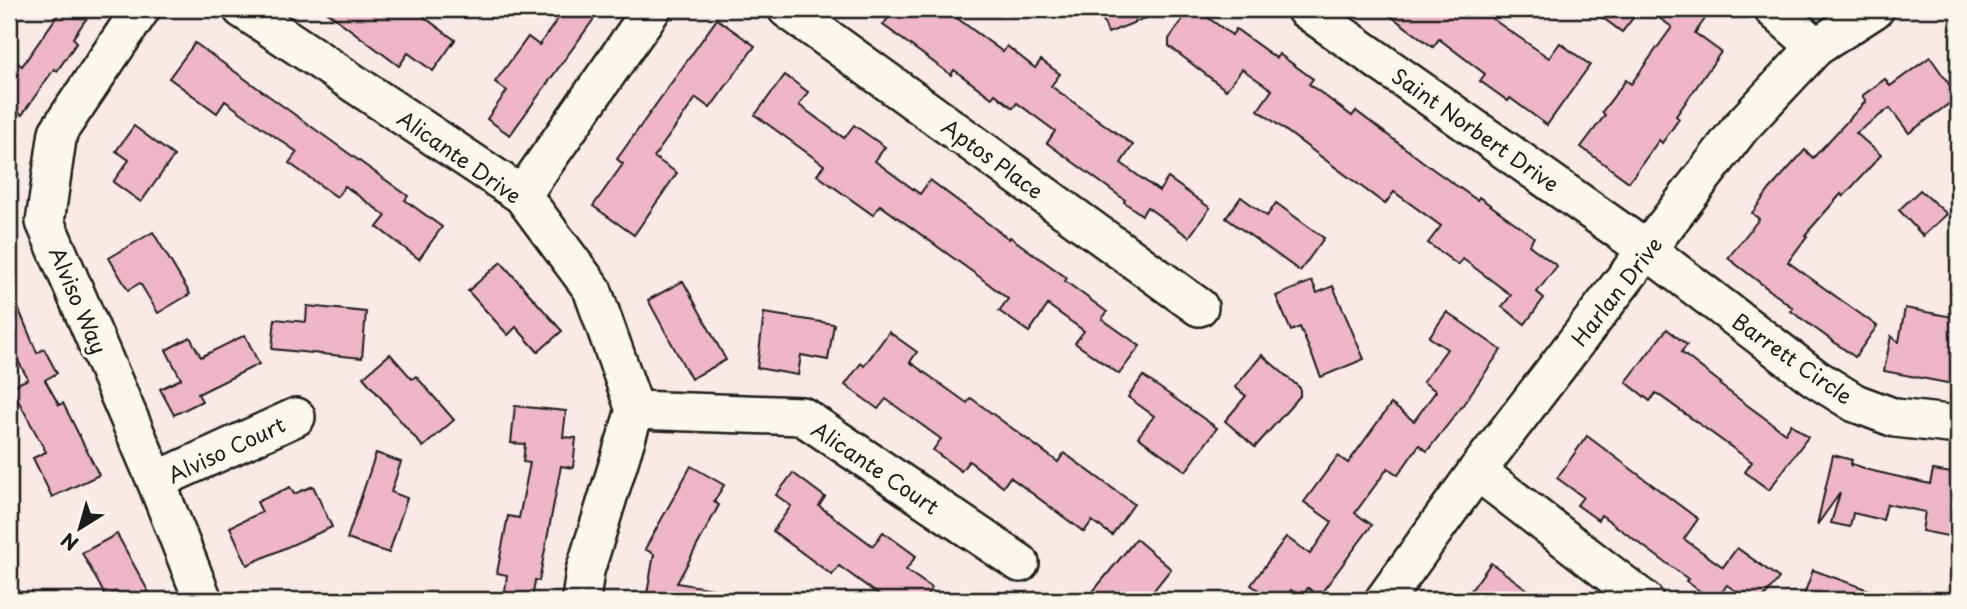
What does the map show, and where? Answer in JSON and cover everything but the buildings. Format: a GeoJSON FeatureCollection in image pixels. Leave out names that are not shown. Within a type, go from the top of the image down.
{"type":"FeatureCollection","features":[{"type":"Feature","properties":{"kind":"street","name":"Alviso Way"},"geometry":{"type":"LineString","coordinates":[[141,9],[58,132],[45,222],[156,481],[202,600]]}},
{"type":"Feature","properties":{"kind":"street","name":"Alicante Drive"},"geometry":{"type":"LineString","coordinates":[[242,9],[522,195],[592,289],[635,410]]}},
{"type":"Feature","properties":{"kind":"street"},"geometry":{"type":"LineString","coordinates":[[522,195],[652,9]]}},
{"type":"Feature","properties":{"kind":"street","name":"Aptos Place"},"geometry":{"type":"LineString","coordinates":[[787,9],[1199,307]]}},
{"type":"Feature","properties":{"kind":"street","name":"Saint Norbert Drive"},"geometry":{"type":"LineString","coordinates":[[1305,9],[1647,250]]}},
{"type":"Feature","properties":{"kind":"street"},"geometry":{"type":"LineString","coordinates":[[1773,9],[1816,47]]}},
{"type":"Feature","properties":{"kind":"street","name":"Harlan Drive"},"geometry":{"type":"LineString","coordinates":[[1384,600],[1477,471],[1741,127],[1816,47],[1875,9]]}},
{"type":"Feature","properties":{"kind":"street","name":"Barrett Circle"},"geometry":{"type":"LineString","coordinates":[[1647,250],[1815,378],[1855,403],[1895,418],[1958,425]]}},
{"type":"Feature","properties":{"kind":"street"},"geometry":{"type":"LineString","coordinates":[[581,600],[585,571],[635,410]]}},
{"type":"Feature","properties":{"kind":"street","name":"Alicante Court"},"geometry":{"type":"LineString","coordinates":[[635,410],[802,416],[1020,564]]}},
{"type":"Feature","properties":{"kind":"street","name":"Alviso Court"},"geometry":{"type":"LineString","coordinates":[[156,481],[296,417]]}},
{"type":"Feature","properties":{"kind":"street"},"geometry":{"type":"LineString","coordinates":[[1477,471],[1644,600]]}}]}
